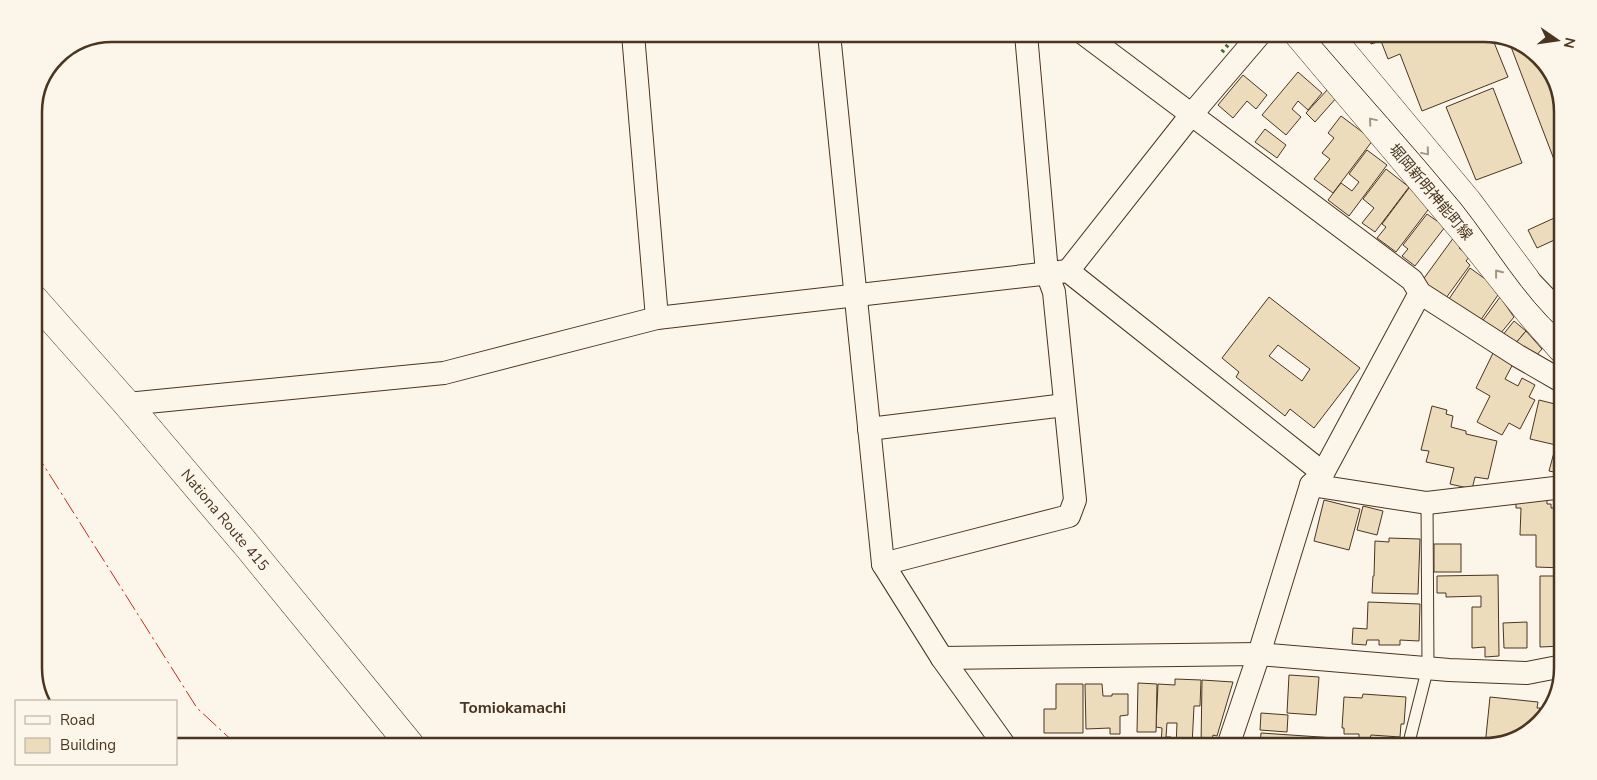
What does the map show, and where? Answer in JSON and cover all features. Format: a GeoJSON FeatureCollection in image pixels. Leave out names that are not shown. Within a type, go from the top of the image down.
{"type":"FeatureCollection","features":[{"type":"Feature","properties":{"kind":"main road","name":"堀岡新明神能町線"},"geometry":{"type":"LineString","coordinates":[[1305,42],[1554,340]]}},
{"type":"Feature","properties":{"kind":"main road","name":"堀岡新明神能町線"},"geometry":{"type":"LineString","coordinates":[[1335,42],[1468,202],[1522,273],[1554,327]]}},
{"type":"Feature","properties":{"kind":"main road","name":"Nationa Route 415"},"geometry":{"type":"LineString","coordinates":[[43,309],[127,404],[249,548],[404,738]]}},
{"type":"Feature","properties":{"kind":"street"},"geometry":{"type":"LineString","coordinates":[[634,42],[657,318]]}},
{"type":"Feature","properties":{"kind":"street"},"geometry":{"type":"LineString","coordinates":[[830,42],[883,564],[942,658],[999,738]]}},
{"type":"Feature","properties":{"kind":"street"},"geometry":{"type":"LineString","coordinates":[[883,564],[1069,516],[1075,500],[1054,292],[1058,272],[1027,42]]}},
{"type":"Feature","properties":{"kind":"street"},"geometry":{"type":"LineString","coordinates":[[1095,42],[1412,280],[1420,293],[1554,377]]}},
{"type":"Feature","properties":{"kind":"street"},"geometry":{"type":"LineString","coordinates":[[127,404],[444,373],[657,318],[1058,272],[1253,42]]}},
{"type":"Feature","properties":{"kind":"street"},"geometry":{"type":"LineString","coordinates":[[1058,272],[1317,479],[1427,503],[1554,488]]}},
{"type":"Feature","properties":{"kind":"street"},"geometry":{"type":"LineString","coordinates":[[1522,273],[1554,307]]}},
{"type":"Feature","properties":{"kind":"street"},"geometry":{"type":"LineString","coordinates":[[1231,738],[1317,479],[1420,293]]}},
{"type":"Feature","properties":{"kind":"street"},"geometry":{"type":"LineString","coordinates":[[869,429],[1065,405]]}},
{"type":"Feature","properties":{"kind":"street"},"geometry":{"type":"LineString","coordinates":[[942,658],[1259,654],[1527,673],[1554,668]]}},
{"type":"Feature","properties":{"kind":"lane"},"geometry":{"type":"LineString","coordinates":[[1410,738],[1428,667],[1427,503]]}},
{"type":"Feature","properties":{"kind":"building"},"geometry":{"type":"Polygon","coordinates":[[[1381,42],[1494,43],[1508,77],[1422,111],[1400,54],[1388,59],[1381,42]]]}},
{"type":"Feature","properties":{"kind":"building"},"geometry":{"type":"Polygon","coordinates":[[[1512,48],[1524,54],[1532,61],[1532,65],[1536,65],[1543,73],[1551,90],[1554,107],[1554,159],[1512,48]]]}},
{"type":"Feature","properties":{"kind":"building"},"geometry":{"type":"Polygon","coordinates":[[[1298,72],[1322,93],[1308,110],[1298,101],[1292,109],[1301,117],[1286,135],[1262,115],[1298,72]]]}},
{"type":"Feature","properties":{"kind":"building"},"geometry":{"type":"Polygon","coordinates":[[[1243,75],[1267,95],[1256,109],[1247,101],[1233,118],[1218,105],[1243,75]]]}},
{"type":"Feature","properties":{"kind":"building"},"geometry":{"type":"Polygon","coordinates":[[[1493,88],[1522,163],[1476,180],[1446,107],[1493,88]]]}},
{"type":"Feature","properties":{"kind":"building"},"geometry":{"type":"Polygon","coordinates":[[[1328,89],[1337,97],[1315,122],[1306,113],[1328,89]]]}},
{"type":"Feature","properties":{"kind":"building"},"geometry":{"type":"Polygon","coordinates":[[[1341,116],[1373,140],[1333,193],[1314,179],[1330,159],[1322,153],[1334,138],[1328,133],[1341,116]]]}},
{"type":"Feature","properties":{"kind":"building"},"geometry":{"type":"Polygon","coordinates":[[[1265,129],[1286,145],[1277,158],[1255,142],[1265,129]]]}},
{"type":"Feature","properties":{"kind":"building"},"geometry":{"type":"Polygon","coordinates":[[[1367,150],[1387,165],[1349,216],[1328,200],[1341,183],[1352,191],[1359,182],[1349,174],[1367,150]]]}},
{"type":"Feature","properties":{"kind":"building"},"geometry":{"type":"Polygon","coordinates":[[[1386,169],[1409,187],[1375,232],[1362,223],[1374,208],[1363,199],[1386,169]]]}},
{"type":"Feature","properties":{"kind":"building"},"geometry":{"type":"Polygon","coordinates":[[[1412,184],[1416,188],[1413,192],[1431,206],[1396,252],[1377,238],[1386,227],[1382,224],[1412,184]]]}},
{"type":"Feature","properties":{"kind":"building"},"geometry":{"type":"Polygon","coordinates":[[[1427,214],[1437,221],[1440,217],[1448,223],[1415,266],[1402,256],[1408,249],[1403,245],[1427,214]]]}},
{"type":"Feature","properties":{"kind":"building"},"geometry":{"type":"Polygon","coordinates":[[[1554,218],[1554,240],[1537,248],[1528,230],[1554,218]]]}},
{"type":"Feature","properties":{"kind":"building"},"geometry":{"type":"Polygon","coordinates":[[[1454,237],[1463,243],[1459,248],[1470,256],[1466,261],[1470,265],[1446,298],[1422,281],[1454,237]]]}},
{"type":"Feature","properties":{"kind":"building"},"geometry":{"type":"Polygon","coordinates":[[[1470,268],[1488,281],[1498,295],[1480,321],[1449,299],[1470,268]]]}},
{"type":"Feature","properties":{"kind":"building"},"geometry":{"type":"Polygon","coordinates":[[[1269,297],[1360,368],[1314,428],[1290,409],[1285,416],[1236,377],[1239,372],[1222,358],[1269,297]],[[1278,345],[1269,356],[1302,381],[1310,369],[1278,345]]]}},
{"type":"Feature","properties":{"kind":"building"},"geometry":{"type":"Polygon","coordinates":[[[1500,297],[1514,317],[1500,334],[1481,323],[1500,297]]]}},
{"type":"Feature","properties":{"kind":"building"},"geometry":{"type":"Polygon","coordinates":[[[1514,321],[1526,331],[1515,344],[1502,336],[1514,321]]]}},
{"type":"Feature","properties":{"kind":"building"},"geometry":{"type":"Polygon","coordinates":[[[1526,331],[1542,349],[1534,358],[1515,344],[1526,331]]]}},
{"type":"Feature","properties":{"kind":"building"},"geometry":{"type":"Polygon","coordinates":[[[1494,351],[1514,362],[1505,379],[1518,386],[1522,378],[1535,385],[1529,397],[1535,400],[1520,429],[1509,423],[1502,435],[1477,422],[1490,396],[1476,388],[1494,351]]]}},
{"type":"Feature","properties":{"kind":"building"},"geometry":{"type":"Polygon","coordinates":[[[1539,400],[1554,404],[1554,445],[1530,439],[1539,400]]]}},
{"type":"Feature","properties":{"kind":"building"},"geometry":{"type":"Polygon","coordinates":[[[1432,406],[1447,410],[1446,414],[1453,416],[1451,427],[1466,431],[1466,434],[1497,441],[1488,479],[1475,477],[1472,489],[1450,484],[1454,468],[1426,462],[1429,451],[1421,450],[1432,406]]]}},
{"type":"Feature","properties":{"kind":"building"},"geometry":{"type":"Polygon","coordinates":[[[1554,452],[1554,472],[1549,471],[1554,452]]]}},
{"type":"Feature","properties":{"kind":"building"},"geometry":{"type":"Polygon","coordinates":[[[1516,495],[1547,496],[1547,504],[1551,504],[1551,508],[1554,508],[1554,568],[1536,567],[1536,535],[1520,535],[1521,508],[1516,508],[1516,495]]]}},
{"type":"Feature","properties":{"kind":"building"},"geometry":{"type":"Polygon","coordinates":[[[1324,500],[1360,509],[1349,550],[1314,541],[1324,500]]]}},
{"type":"Feature","properties":{"kind":"building"},"geometry":{"type":"Polygon","coordinates":[[[1363,506],[1383,511],[1377,535],[1357,530],[1363,506]]]}},
{"type":"Feature","properties":{"kind":"building"},"geometry":{"type":"Polygon","coordinates":[[[1389,538],[1420,539],[1418,594],[1372,593],[1375,541],[1389,542],[1389,538]]]}},
{"type":"Feature","properties":{"kind":"building"},"geometry":{"type":"Polygon","coordinates":[[[1434,544],[1461,544],[1461,572],[1434,572],[1434,544]]]}},
{"type":"Feature","properties":{"kind":"building"},"geometry":{"type":"Polygon","coordinates":[[[1498,575],[1499,656],[1485,657],[1485,647],[1472,648],[1472,607],[1481,607],[1481,596],[1446,597],[1446,593],[1437,593],[1437,576],[1498,575]]]}},
{"type":"Feature","properties":{"kind":"building"},"geometry":{"type":"Polygon","coordinates":[[[1540,576],[1554,576],[1554,646],[1540,647],[1540,576]]]}},
{"type":"Feature","properties":{"kind":"building"},"geometry":{"type":"Polygon","coordinates":[[[1368,602],[1420,604],[1419,641],[1400,640],[1400,645],[1379,645],[1379,640],[1367,640],[1366,645],[1352,644],[1353,628],[1367,629],[1368,602]]]}},
{"type":"Feature","properties":{"kind":"building"},"geometry":{"type":"Polygon","coordinates":[[[1527,622],[1527,648],[1504,648],[1503,623],[1527,622]]]}},
{"type":"Feature","properties":{"kind":"building"},"geometry":{"type":"Polygon","coordinates":[[[1289,675],[1319,677],[1316,715],[1287,713],[1289,675]]]}},
{"type":"Feature","properties":{"kind":"building"},"geometry":{"type":"Polygon","coordinates":[[[1175,679],[1201,680],[1200,706],[1194,706],[1192,738],[1176,738],[1177,723],[1167,723],[1166,737],[1171,738],[1161,738],[1162,728],[1156,727],[1158,684],[1175,685],[1175,679]]]}},
{"type":"Feature","properties":{"kind":"building"},"geometry":{"type":"Polygon","coordinates":[[[1202,680],[1233,682],[1217,736],[1201,738],[1202,680]]]}},
{"type":"Feature","properties":{"kind":"building"},"geometry":{"type":"Polygon","coordinates":[[[1138,683],[1157,684],[1156,732],[1137,732],[1138,683]]]}},
{"type":"Feature","properties":{"kind":"building"},"geometry":{"type":"Polygon","coordinates":[[[1056,684],[1083,684],[1083,733],[1044,733],[1044,709],[1056,709],[1056,684]]]}},
{"type":"Feature","properties":{"kind":"building"},"geometry":{"type":"Polygon","coordinates":[[[1085,684],[1102,684],[1103,696],[1128,694],[1128,715],[1120,716],[1120,734],[1110,734],[1110,728],[1086,729],[1085,684]]]}},
{"type":"Feature","properties":{"kind":"building"},"geometry":{"type":"Polygon","coordinates":[[[1363,694],[1406,697],[1404,724],[1401,724],[1400,737],[1371,735],[1370,738],[1359,738],[1359,734],[1344,734],[1344,728],[1342,728],[1344,697],[1362,698],[1363,694]]]}},
{"type":"Feature","properties":{"kind":"building"},"geometry":{"type":"Polygon","coordinates":[[[1490,697],[1538,702],[1537,708],[1540,708],[1540,710],[1520,728],[1503,735],[1486,738],[1490,697]]]}},
{"type":"Feature","properties":{"kind":"building"},"geometry":{"type":"Polygon","coordinates":[[[1261,713],[1288,715],[1287,732],[1260,730],[1261,713]]]}},
{"type":"Feature","properties":{"kind":"building"},"geometry":{"type":"Polygon","coordinates":[[[1261,733],[1335,738],[1261,738],[1261,733]]]}},
{"type":"Feature","properties":{"kind":"tram line"},"geometry":{"type":"LineString","coordinates":[[1321,42],[1461,204],[1522,287],[1554,324]]}},
{"type":"Feature","properties":{"kind":"hedge"},"geometry":{"type":"LineString","coordinates":[[1222,52],[1230,42]]}},
{"type":"Feature","properties":{"kind":"power"},"geometry":{"type":"LineString","coordinates":[[43,464],[197,708],[229,738]]}},
{"type":"Feature","properties":{"kind":"district","name":"Tomiokamachi"},"geometry":{"type":"Point","coordinates":[513,708]}}]}
